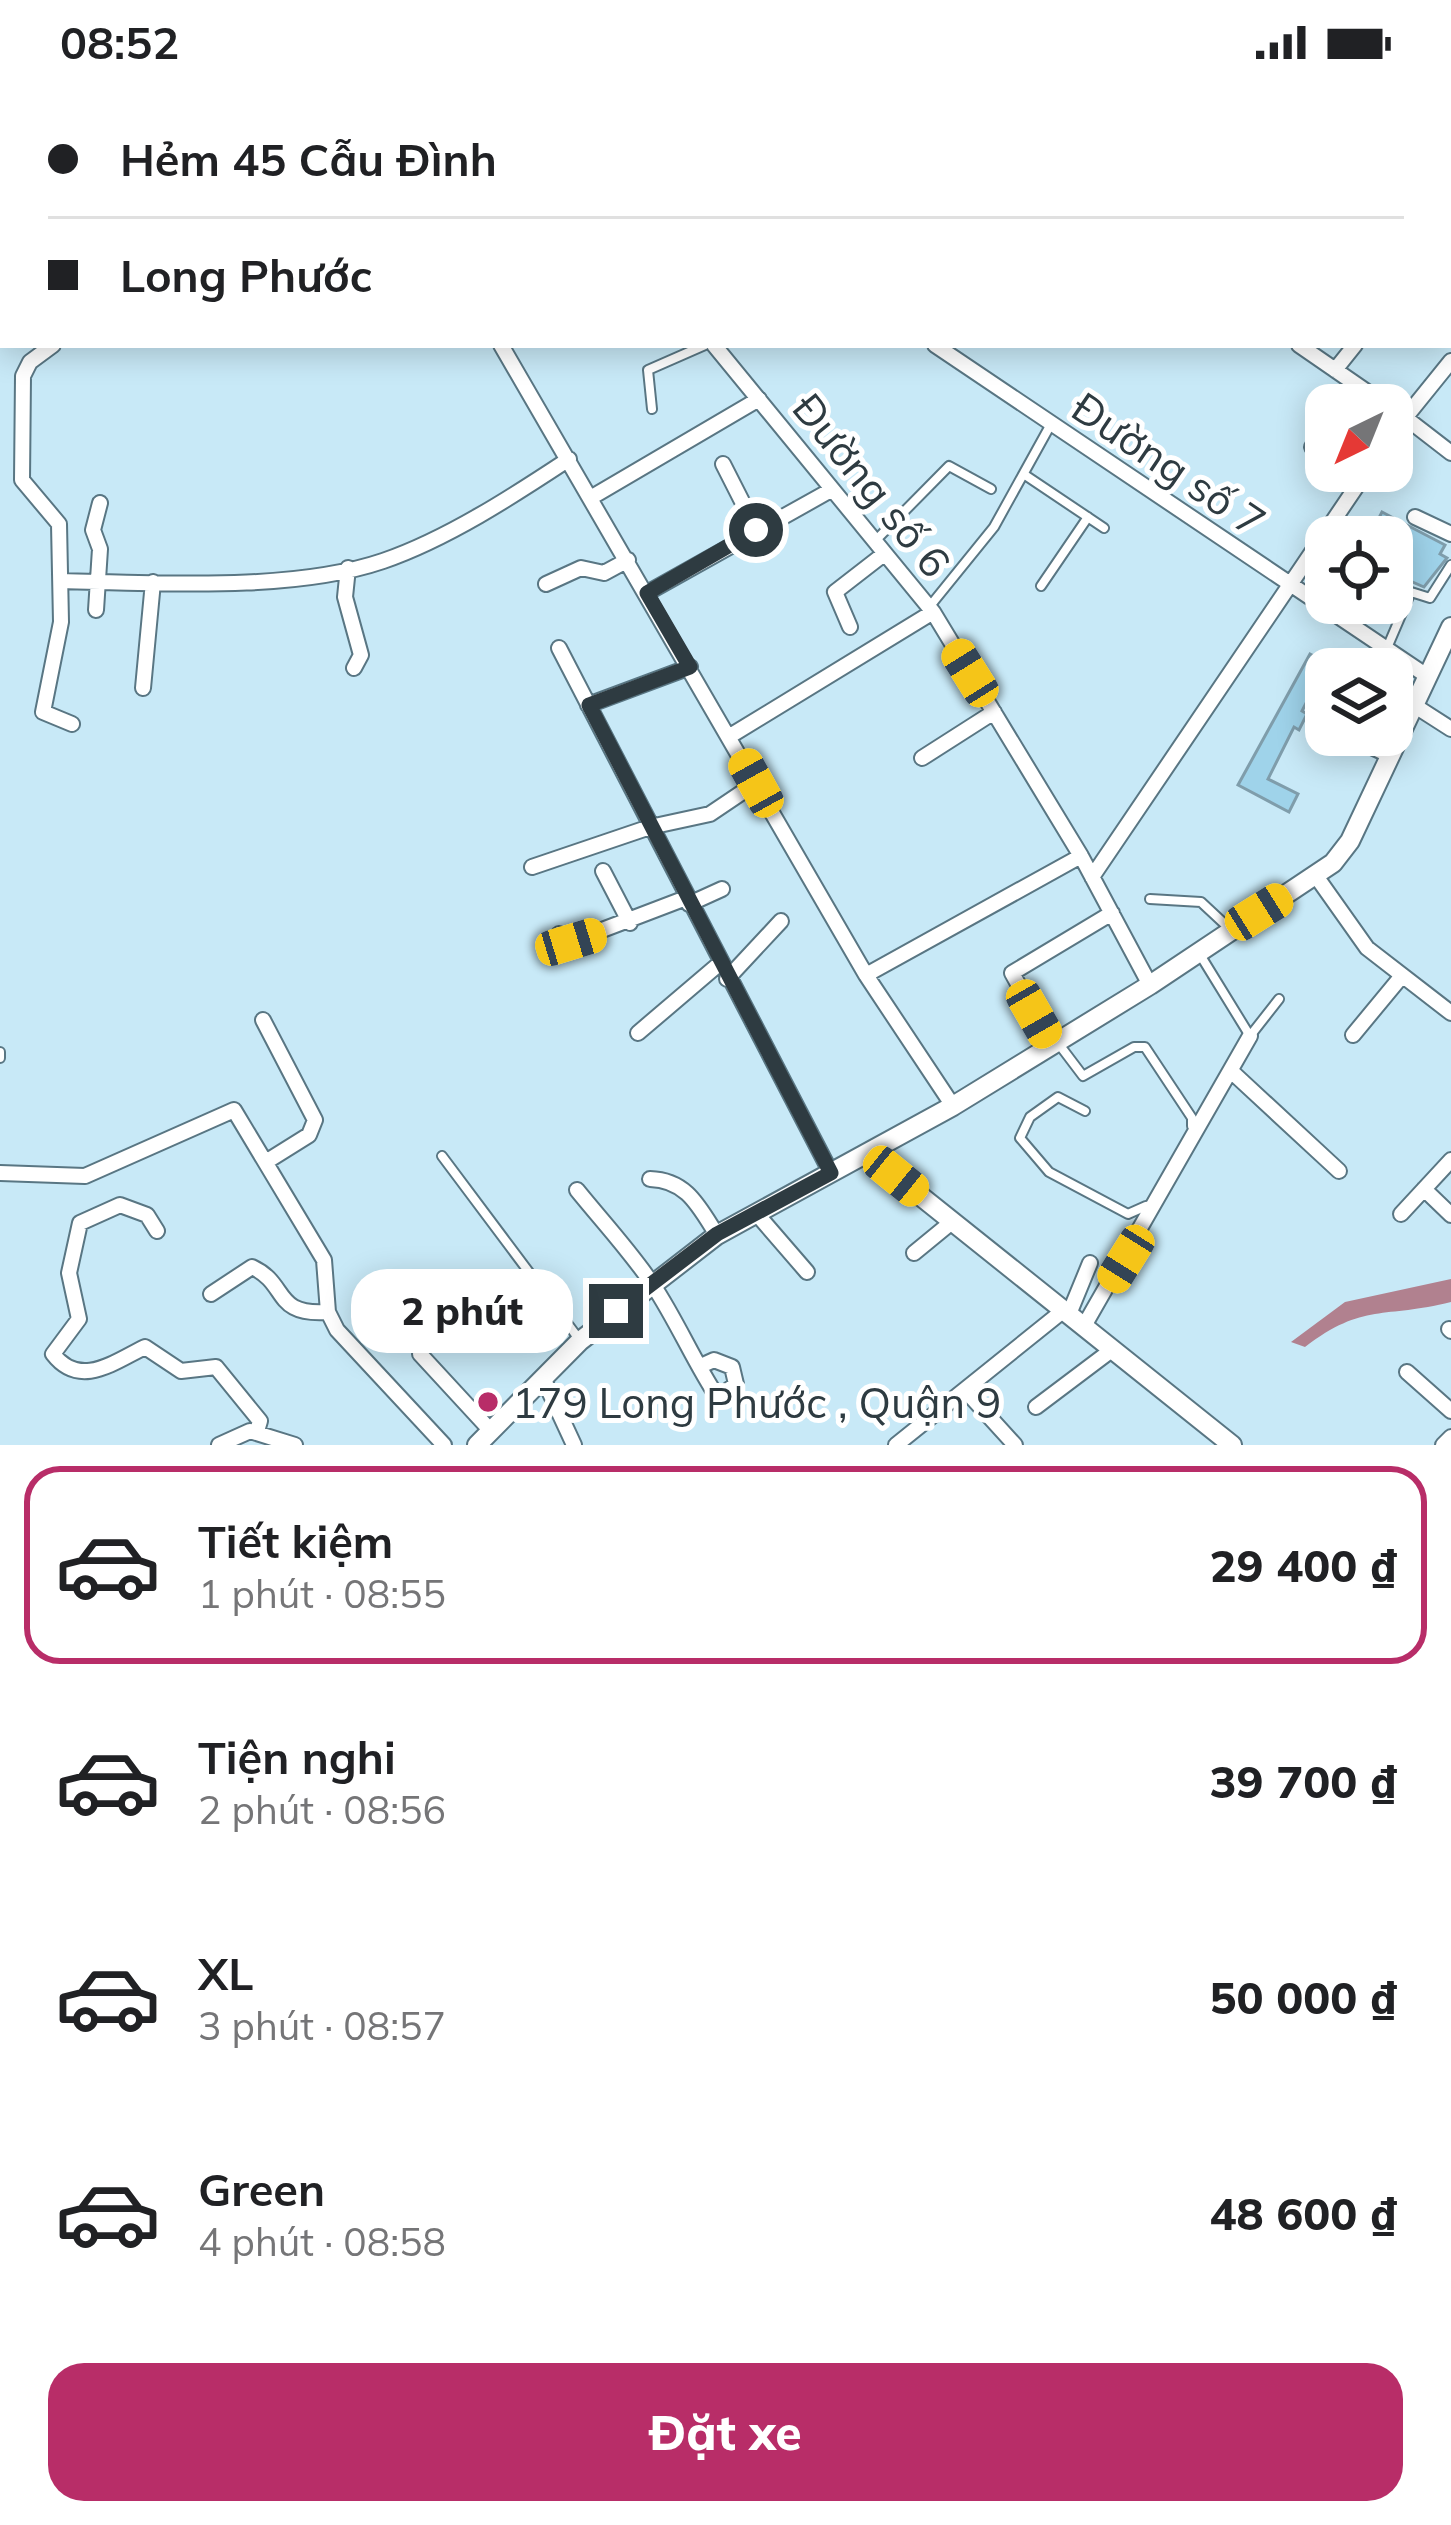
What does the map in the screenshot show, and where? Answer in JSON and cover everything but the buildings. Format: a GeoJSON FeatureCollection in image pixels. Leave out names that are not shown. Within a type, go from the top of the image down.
{"type":"FeatureCollection","features":[{"type":"Feature","properties":{"kind":"street"},"geometry":{"type":"LineString","coordinates":[[48,348],[30,362],[22,376],[22,480],[59,524],[60,626],[43,712],[72,724]]}},
{"type":"Feature","properties":{"kind":"street"},"geometry":{"type":"LineString","coordinates":[[503,348],[866,974],[953,1106]]}},
{"type":"Feature","properties":{"kind":"street","name":"Đường số 6"},"geometry":{"type":"LineString","coordinates":[[713,348],[931,610],[1081,856],[1150,985]]}},
{"type":"Feature","properties":{"kind":"street","name":"Đường số 7"},"geometry":{"type":"LineString","coordinates":[[939,348],[1384,648]]}},
{"type":"Feature","properties":{"kind":"street"},"geometry":{"type":"LineString","coordinates":[[1303,348],[1355,384]]}},
{"type":"Feature","properties":{"kind":"street"},"geometry":{"type":"LineString","coordinates":[[1335,370],[1353,348]]}},
{"type":"Feature","properties":{"kind":"street"},"geometry":{"type":"LineString","coordinates":[[1413,394],[1451,361]]}},
{"type":"Feature","properties":{"kind":"street"},"geometry":{"type":"LineString","coordinates":[[592,497],[759,399]]}},
{"type":"Feature","properties":{"kind":"street"},"geometry":{"type":"LineString","coordinates":[[1413,424],[1451,453]]}},
{"type":"Feature","properties":{"kind":"street"},"geometry":{"type":"LineString","coordinates":[[61,581],[244,583],[384,560],[525,488],[569,458]]}},
{"type":"Feature","properties":{"kind":"street"},"geometry":{"type":"LineString","coordinates":[[723,464],[756,530]]}},
{"type":"Feature","properties":{"kind":"street"},"geometry":{"type":"LineString","coordinates":[[647,593],[831,490]]}},
{"type":"Feature","properties":{"kind":"street"},"geometry":{"type":"LineString","coordinates":[[1092,877],[1353,492]]}},
{"type":"Feature","properties":{"kind":"street"},"geometry":{"type":"LineString","coordinates":[[96,610],[100,549],[94,530],[100,502]]}},
{"type":"Feature","properties":{"kind":"street"},"geometry":{"type":"LineString","coordinates":[[1415,517],[1451,534]]}},
{"type":"Feature","properties":{"kind":"street"},"geometry":{"type":"LineString","coordinates":[[850,627],[835,592],[879,548]]}},
{"type":"Feature","properties":{"kind":"street"},"geometry":{"type":"LineString","coordinates":[[546,584],[581,568],[604,573],[628,560]]}},
{"type":"Feature","properties":{"kind":"street"},"geometry":{"type":"LineString","coordinates":[[348,568],[345,597],[362,655],[355,668]]}},
{"type":"Feature","properties":{"kind":"street"},"geometry":{"type":"LineString","coordinates":[[143,688],[153,582]]}},
{"type":"Feature","properties":{"kind":"street"},"geometry":{"type":"LineString","coordinates":[[730,736],[931,610]]}},
{"type":"Feature","properties":{"kind":"street"},"geometry":{"type":"LineString","coordinates":[[1413,702],[1451,627]]}},
{"type":"Feature","properties":{"kind":"street"},"geometry":{"type":"LineString","coordinates":[[559,648],[831,1173]]}},
{"type":"Feature","properties":{"kind":"street"},"geometry":{"type":"LineString","coordinates":[[589,705],[690,667]]}},
{"type":"Feature","properties":{"kind":"street","name":"Đường số 7"},"geometry":{"type":"LineString","coordinates":[[1413,667],[1427,676]]}},
{"type":"Feature","properties":{"kind":"street"},"geometry":{"type":"LineString","coordinates":[[1413,705],[1451,729]]}},
{"type":"Feature","properties":{"kind":"street"},"geometry":{"type":"LineString","coordinates":[[922,758],[994,712]]}},
{"type":"Feature","properties":{"kind":"street"},"geometry":{"type":"LineString","coordinates":[[420,1354],[484,1438],[580,1340],[717,1234],[953,1106],[1316,877],[1350,841],[1388,758]]}},
{"type":"Feature","properties":{"kind":"street"},"geometry":{"type":"LineString","coordinates":[[532,868],[650,827],[710,814],[756,783]]}},
{"type":"Feature","properties":{"kind":"street"},"geometry":{"type":"LineString","coordinates":[[866,974],[1081,856]]}},
{"type":"Feature","properties":{"kind":"street"},"geometry":{"type":"LineString","coordinates":[[603,871],[630,923]]}},
{"type":"Feature","properties":{"kind":"street"},"geometry":{"type":"LineString","coordinates":[[1316,877],[1367,949],[1451,1012]]}},
{"type":"Feature","properties":{"kind":"street"},"geometry":{"type":"LineString","coordinates":[[559,934],[568,943],[722,890]]}},
{"type":"Feature","properties":{"kind":"street"},"geometry":{"type":"LineString","coordinates":[[1055,1044],[1012,973],[1112,914]]}},
{"type":"Feature","properties":{"kind":"street"},"geometry":{"type":"LineString","coordinates":[[727,979],[781,921]]}},
{"type":"Feature","properties":{"kind":"street"},"geometry":{"type":"LineString","coordinates":[[638,1033],[719,964]]}},
{"type":"Feature","properties":{"kind":"street"},"geometry":{"type":"LineString","coordinates":[[1353,1035],[1401,977]]}},
{"type":"Feature","properties":{"kind":"street"},"geometry":{"type":"LineString","coordinates":[[263,1020],[315,1120],[309,1135],[269,1160]]}},
{"type":"Feature","properties":{"kind":"street"},"geometry":{"type":"LineString","coordinates":[[896,1445],[965,1390],[1072,1317],[1250,1036]]}},
{"type":"Feature","properties":{"kind":"street"},"geometry":{"type":"LineString","coordinates":[[1232,1071],[1339,1171]]}},
{"type":"Feature","properties":{"kind":"street"},"geometry":{"type":"LineString","coordinates":[[0,1173],[85,1176],[230,1110],[242,1116],[324,1260],[328,1312],[337,1330],[444,1445]]}},
{"type":"Feature","properties":{"kind":"street"},"geometry":{"type":"LineString","coordinates":[[868,1154],[1232,1445]]}},
{"type":"Feature","properties":{"kind":"street"},"geometry":{"type":"LineString","coordinates":[[1401,1214],[1451,1160]]}},
{"type":"Feature","properties":{"kind":"street"},"geometry":{"type":"LineString","coordinates":[[650,1179],[669,1180],[685,1190],[717,1234]]}},
{"type":"Feature","properties":{"kind":"street"},"geometry":{"type":"LineString","coordinates":[[1424,1189],[1451,1214]]}},
{"type":"Feature","properties":{"kind":"street"},"geometry":{"type":"LineString","coordinates":[[578,1190],[651,1282],[703,1365]]}},
{"type":"Feature","properties":{"kind":"street"},"geometry":{"type":"LineString","coordinates":[[158,1231],[147,1215],[119,1205],[80,1223],[69,1273],[79,1319],[52,1354],[86,1372],[99,1372],[145,1347],[181,1371],[216,1366],[260,1420],[257,1431]]}},
{"type":"Feature","properties":{"kind":"street"},"geometry":{"type":"LineString","coordinates":[[756,1214],[808,1272]]}},
{"type":"Feature","properties":{"kind":"street"},"geometry":{"type":"LineString","coordinates":[[914,1253],[952,1221]]}},
{"type":"Feature","properties":{"kind":"street"},"geometry":{"type":"LineString","coordinates":[[1072,1317],[1090,1263]]}},
{"type":"Feature","properties":{"kind":"street"},"geometry":{"type":"LineString","coordinates":[[211,1294],[252,1267],[290,1309],[301,1314],[328,1312]]}},
{"type":"Feature","properties":{"kind":"street"},"geometry":{"type":"LineString","coordinates":[[1036,1407],[1113,1349]]}},
{"type":"Feature","properties":{"kind":"street"},"geometry":{"type":"LineString","coordinates":[[1407,1372],[1451,1411]]}},
{"type":"Feature","properties":{"kind":"street"},"geometry":{"type":"LineString","coordinates":[[543,1378],[574,1445]]}},
{"type":"Feature","properties":{"kind":"street"},"geometry":{"type":"LineString","coordinates":[[965,1390],[1015,1445]]}},
{"type":"Feature","properties":{"kind":"street"},"geometry":{"type":"LineString","coordinates":[[219,1445],[257,1431],[295,1445]]}},
{"type":"Feature","properties":{"kind":"street"},"geometry":{"type":"LineString","coordinates":[[1443,1445],[1451,1437]]}},
{"type":"Feature","properties":{"kind":"lane"},"geometry":{"type":"LineString","coordinates":[[652,409],[648,370],[703,348]]}},
{"type":"Feature","properties":{"kind":"lane"},"geometry":{"type":"LineString","coordinates":[[931,610],[994,526],[1052,424]]}},
{"type":"Feature","properties":{"kind":"lane"},"geometry":{"type":"LineString","coordinates":[[879,548],[951,465],[991,489]]}},
{"type":"Feature","properties":{"kind":"lane"},"geometry":{"type":"LineString","coordinates":[[1025,475],[1104,528]]}},
{"type":"Feature","properties":{"kind":"lane"},"geometry":{"type":"LineString","coordinates":[[1041,586],[1088,518]]}},
{"type":"Feature","properties":{"kind":"lane"},"geometry":{"type":"LineString","coordinates":[[1413,593],[1430,598],[1451,565]]}},
{"type":"Feature","properties":{"kind":"lane"},"geometry":{"type":"LineString","coordinates":[[1384,756],[1388,758]]}},
{"type":"Feature","properties":{"kind":"lane"},"geometry":{"type":"LineString","coordinates":[[1150,899],[1201,902],[1231,930]]}},
{"type":"Feature","properties":{"kind":"lane"},"geometry":{"type":"LineString","coordinates":[[1198,952],[1250,1036],[1279,999]]}},
{"type":"Feature","properties":{"kind":"lane"},"geometry":{"type":"LineString","coordinates":[[1055,1044],[1083,1076],[1134,1046],[1145,1047],[1194,1122],[1144,1209],[1134,1215],[1048,1172],[1020,1138],[1030,1117],[1058,1097],[1085,1112]]}},
{"type":"Feature","properties":{"kind":"lane"},"geometry":{"type":"LineString","coordinates":[[442,1156],[580,1340]]}},
{"type":"Feature","properties":{"kind":"shaded area"},"geometry":{"type":"Polygon","coordinates":[[[1451,1279],[1451,1302],[1359,1317],[1305,1347],[1291,1342],[1345,1302],[1451,1279]]]}},
{"type":"Feature","properties":{"kind":"place","name":"179 Long Phước , Quận 9"},"geometry":{"type":"Point","coordinates":[488,1402]}},
{"type":"Feature","properties":{"kind":"route"},"geometry":{"type":"LineString","coordinates":[[616,1311],[717,1234],[831,1173],[589,705],[637,691],[690,667],[647,593],[756,530]]}}]}
